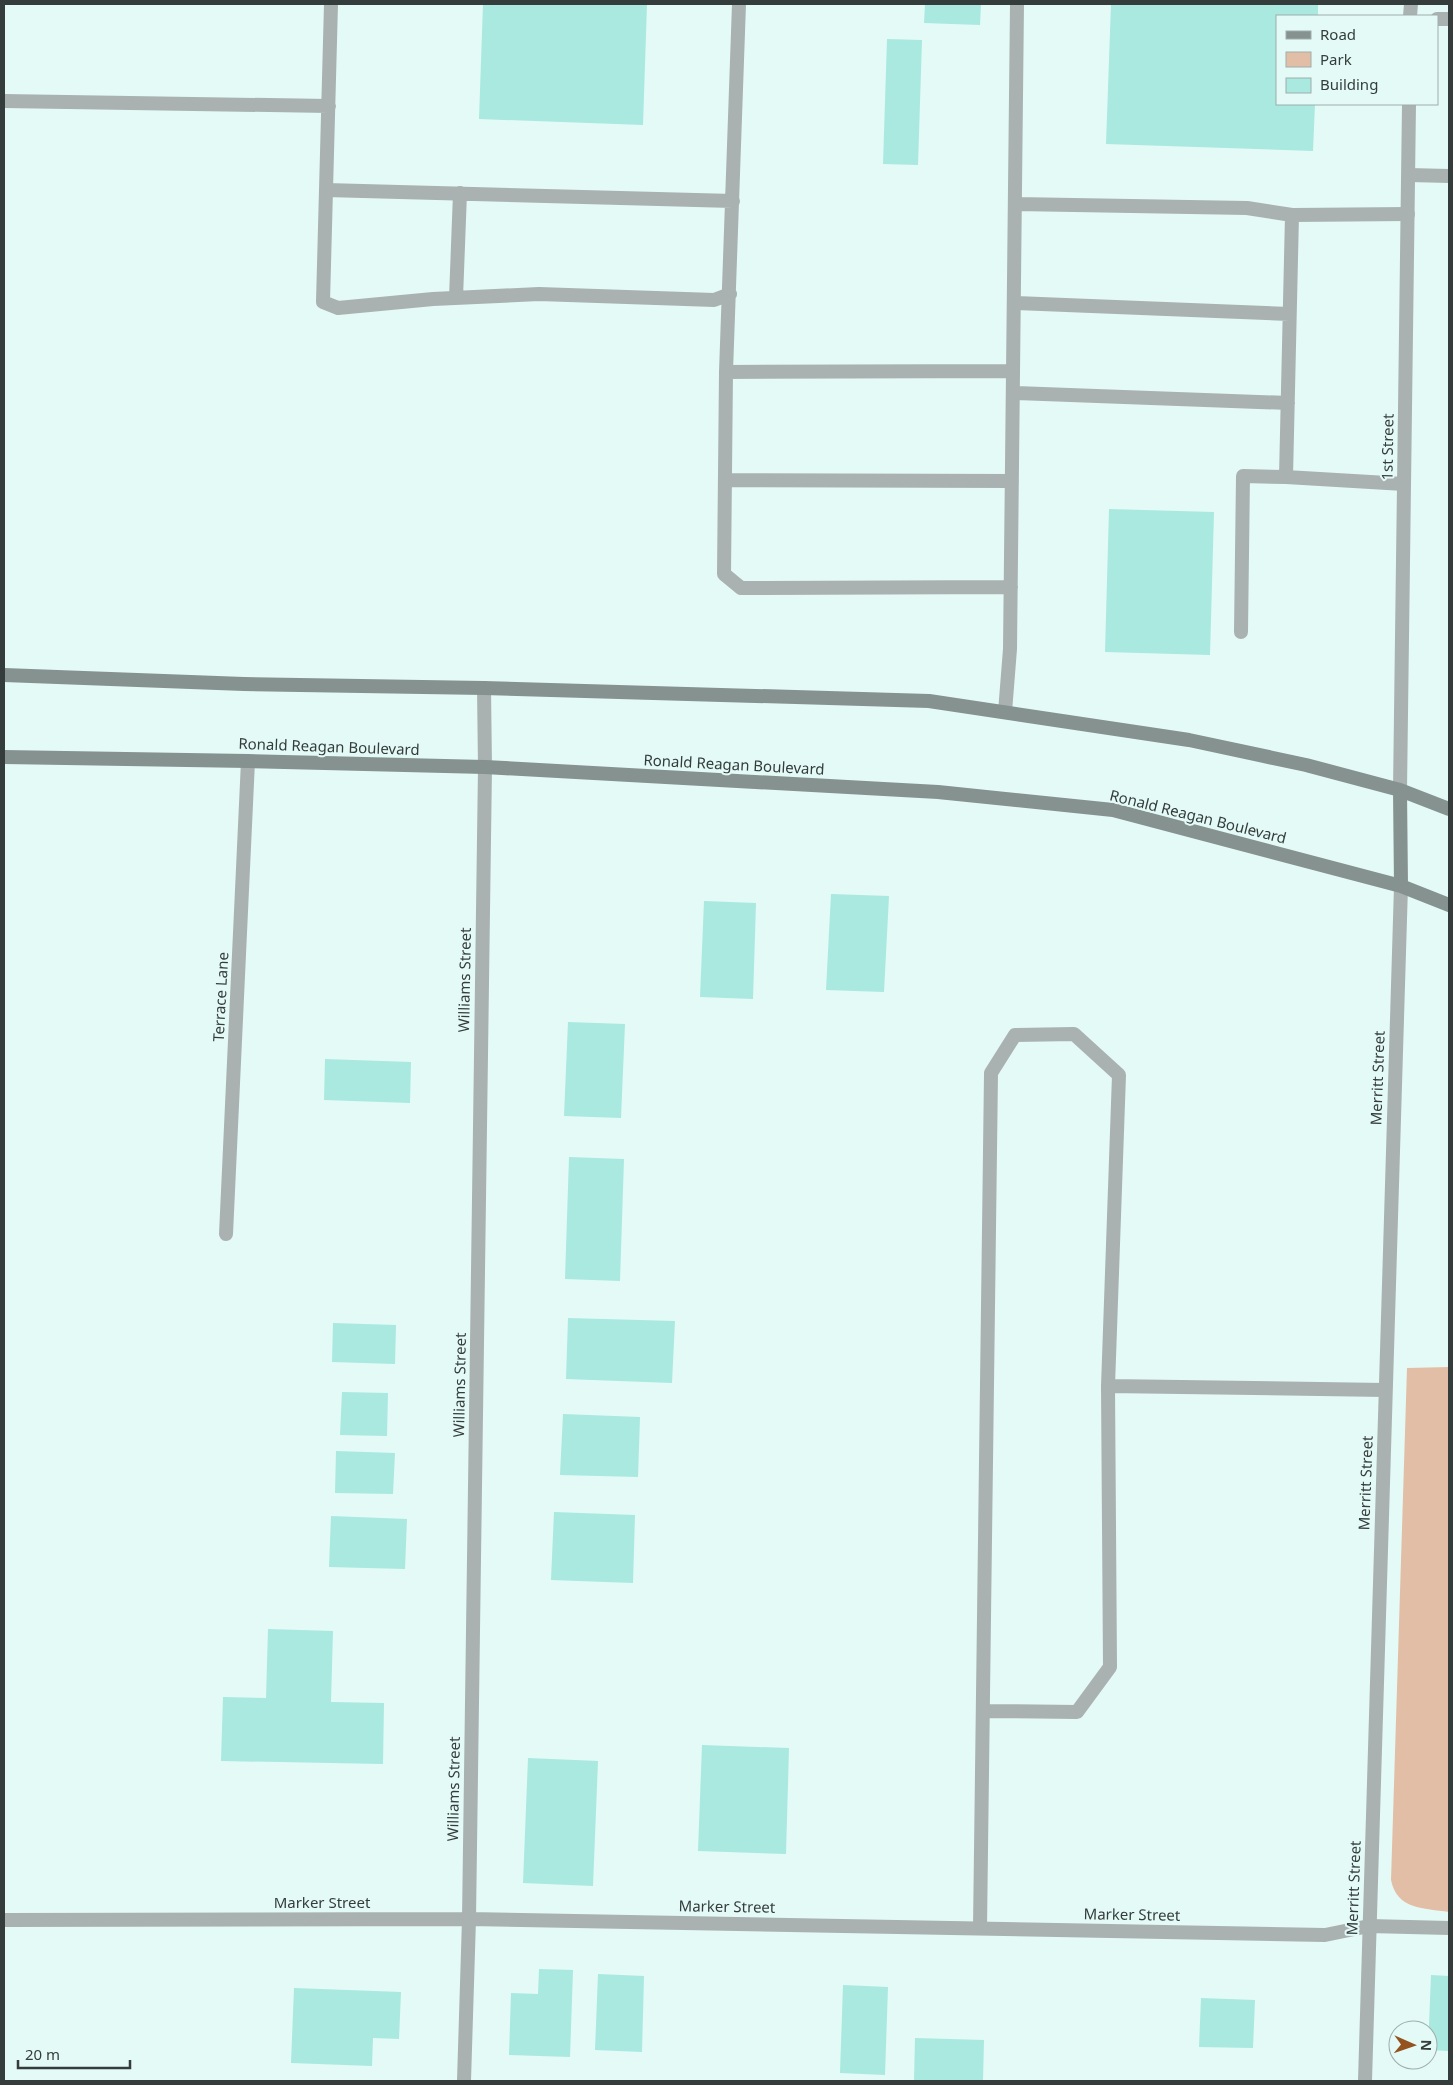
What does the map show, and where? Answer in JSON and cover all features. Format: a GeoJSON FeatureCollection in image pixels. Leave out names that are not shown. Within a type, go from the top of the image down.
{"type":"FeatureCollection","features":[{"type":"Feature","properties":{"kind":"main road"},"geometry":{"type":"LineString","coordinates":[[4,675],[244,684],[484,688],[929,701],[1189,740],[1306,765],[1400,790],[1449,809]]}},
{"type":"Feature","properties":{"kind":"main road","name":"Ronald Reagan Boulevard"},"geometry":{"type":"LineString","coordinates":[[4,757],[248,760],[484,767],[938,792],[1113,810],[1401,886],[1449,905]]}},
{"type":"Feature","properties":{"kind":"main road"},"geometry":{"type":"LineString","coordinates":[[1400,790],[1401,886]]}},
{"type":"Feature","properties":{"kind":"street"},"geometry":{"type":"LineString","coordinates":[[331,4],[323,302],[338,308],[456,298],[539,294],[714,300],[730,294]]}},
{"type":"Feature","properties":{"kind":"street"},"geometry":{"type":"LineString","coordinates":[[739,4],[726,372],[724,574],[740,588],[1011,587]]}},
{"type":"Feature","properties":{"kind":"street"},"geometry":{"type":"LineString","coordinates":[[1005,712],[1010,649],[1017,4]]}},
{"type":"Feature","properties":{"kind":"street"},"geometry":{"type":"LineString","coordinates":[[4,101],[329,106]]}},
{"type":"Feature","properties":{"kind":"street","name":"1st Street"},"geometry":{"type":"LineString","coordinates":[[1400,790],[1409,105]]}},
{"type":"Feature","properties":{"kind":"street"},"geometry":{"type":"LineString","coordinates":[[1409,175],[1449,176]]}},
{"type":"Feature","properties":{"kind":"street"},"geometry":{"type":"LineString","coordinates":[[326,190],[733,201]]}},
{"type":"Feature","properties":{"kind":"street"},"geometry":{"type":"LineString","coordinates":[[456,298],[460,193]]}},
{"type":"Feature","properties":{"kind":"street"},"geometry":{"type":"LineString","coordinates":[[1015,204],[1246,208],[1292,215],[1408,214]]}},
{"type":"Feature","properties":{"kind":"street"},"geometry":{"type":"LineString","coordinates":[[1286,477],[1292,215]]}},
{"type":"Feature","properties":{"kind":"street"},"geometry":{"type":"LineString","coordinates":[[1014,303],[1290,314]]}},
{"type":"Feature","properties":{"kind":"street"},"geometry":{"type":"LineString","coordinates":[[726,372],[1013,371]]}},
{"type":"Feature","properties":{"kind":"street"},"geometry":{"type":"LineString","coordinates":[[1013,393],[1288,403]]}},
{"type":"Feature","properties":{"kind":"street"},"geometry":{"type":"LineString","coordinates":[[1241,632],[1243,476],[1404,484]]}},
{"type":"Feature","properties":{"kind":"street"},"geometry":{"type":"LineString","coordinates":[[725,480],[1012,482]]}},
{"type":"Feature","properties":{"kind":"street","name":"Williams Street"},"geometry":{"type":"LineString","coordinates":[[464,2081],[468,1918],[484,688]]}},
{"type":"Feature","properties":{"kind":"street","name":"Terrace Lane"},"geometry":{"type":"LineString","coordinates":[[226,1234],[248,760]]}},
{"type":"Feature","properties":{"kind":"street","name":"Merritt Street"},"geometry":{"type":"LineString","coordinates":[[1365,2081],[1401,886]]}},
{"type":"Feature","properties":{"kind":"street"},"geometry":{"type":"LineString","coordinates":[[980,1928],[991,1073],[1015,1035],[1074,1034],[1119,1075],[1108,1386],[1110,1668],[1077,1712],[983,1711]]}},
{"type":"Feature","properties":{"kind":"street"},"geometry":{"type":"LineString","coordinates":[[1108,1386],[1386,1390]]}},
{"type":"Feature","properties":{"kind":"street","name":"Marker Street"},"geometry":{"type":"LineString","coordinates":[[4,1920],[468,1918],[1325,1935],[1369,1926],[1449,1928]]}},
{"type":"Feature","properties":{"kind":"green space"},"geometry":{"type":"Polygon","coordinates":[[[1449,1367],[1449,1912],[1421,1908],[1405,1902],[1394,1890],[1391,1880],[1407,1368],[1449,1367]]]}},
{"type":"Feature","properties":{"kind":"building"},"geometry":{"type":"Polygon","coordinates":[[[483,4],[647,4],[643,125],[479,119],[483,4]]]}},
{"type":"Feature","properties":{"kind":"building"},"geometry":{"type":"Polygon","coordinates":[[[925,4],[981,4],[980,25],[924,23],[925,4]]]}},
{"type":"Feature","properties":{"kind":"building"},"geometry":{"type":"Polygon","coordinates":[[[1111,4],[1318,4],[1318,15],[1276,15],[1276,105],[1315,105],[1313,151],[1106,144],[1111,4]]]}},
{"type":"Feature","properties":{"kind":"building"},"geometry":{"type":"Polygon","coordinates":[[[887,39],[922,40],[918,165],[883,164],[887,39]]]}},
{"type":"Feature","properties":{"kind":"building"},"geometry":{"type":"Polygon","coordinates":[[[1109,509],[1214,512],[1210,655],[1105,652],[1109,509]]]}},
{"type":"Feature","properties":{"kind":"building"},"geometry":{"type":"Polygon","coordinates":[[[831,894],[889,896],[884,992],[826,990],[831,894]]]}},
{"type":"Feature","properties":{"kind":"building"},"geometry":{"type":"Polygon","coordinates":[[[704,901],[756,903],[753,999],[700,997],[704,901]]]}},
{"type":"Feature","properties":{"kind":"building"},"geometry":{"type":"Polygon","coordinates":[[[568,1022],[625,1024],[621,1118],[564,1116],[568,1022]]]}},
{"type":"Feature","properties":{"kind":"building"},"geometry":{"type":"Polygon","coordinates":[[[325,1059],[411,1062],[410,1103],[324,1100],[325,1059]]]}},
{"type":"Feature","properties":{"kind":"building"},"geometry":{"type":"Polygon","coordinates":[[[569,1157],[624,1159],[620,1281],[565,1279],[569,1157]]]}},
{"type":"Feature","properties":{"kind":"building"},"geometry":{"type":"Polygon","coordinates":[[[568,1318],[675,1321],[672,1383],[566,1379],[568,1318]]]}},
{"type":"Feature","properties":{"kind":"building"},"geometry":{"type":"Polygon","coordinates":[[[333,1323],[396,1325],[395,1364],[332,1362],[333,1323]]]}},
{"type":"Feature","properties":{"kind":"building"},"geometry":{"type":"Polygon","coordinates":[[[342,1392],[388,1393],[387,1436],[340,1435],[342,1392]]]}},
{"type":"Feature","properties":{"kind":"building"},"geometry":{"type":"Polygon","coordinates":[[[563,1414],[640,1417],[638,1477],[560,1475],[563,1414]]]}},
{"type":"Feature","properties":{"kind":"building"},"geometry":{"type":"Polygon","coordinates":[[[336,1451],[395,1453],[393,1494],[335,1493],[336,1451]]]}},
{"type":"Feature","properties":{"kind":"building"},"geometry":{"type":"Polygon","coordinates":[[[554,1512],[635,1515],[633,1583],[551,1580],[554,1512]]]}},
{"type":"Feature","properties":{"kind":"building"},"geometry":{"type":"Polygon","coordinates":[[[331,1516],[407,1519],[405,1569],[329,1567],[331,1516]]]}},
{"type":"Feature","properties":{"kind":"building"},"geometry":{"type":"Polygon","coordinates":[[[268,1629],[333,1631],[331,1702],[384,1703],[383,1764],[221,1761],[223,1697],[266,1698],[268,1629]]]}},
{"type":"Feature","properties":{"kind":"building"},"geometry":{"type":"Polygon","coordinates":[[[702,1745],[789,1748],[786,1854],[698,1851],[702,1745]]]}},
{"type":"Feature","properties":{"kind":"building"},"geometry":{"type":"Polygon","coordinates":[[[528,1758],[598,1761],[593,1886],[523,1883],[528,1758]]]}},
{"type":"Feature","properties":{"kind":"building"},"geometry":{"type":"Polygon","coordinates":[[[539,1969],[573,1970],[570,2057],[509,2055],[511,1993],[538,1994],[539,1969]]]}},
{"type":"Feature","properties":{"kind":"building"},"geometry":{"type":"Polygon","coordinates":[[[598,1974],[644,1976],[642,2052],[595,2050],[598,1974]]]}},
{"type":"Feature","properties":{"kind":"building"},"geometry":{"type":"Polygon","coordinates":[[[1431,1975],[1449,1976],[1449,2051],[1438,2050],[1438,2020],[1429,2020],[1431,1975]]]}},
{"type":"Feature","properties":{"kind":"building"},"geometry":{"type":"Polygon","coordinates":[[[843,1985],[888,1987],[885,2075],[840,2073],[843,1985]]]}},
{"type":"Feature","properties":{"kind":"building"},"geometry":{"type":"Polygon","coordinates":[[[294,1988],[401,1992],[399,2039],[373,2038],[372,2066],[291,2063],[294,1988]]]}},
{"type":"Feature","properties":{"kind":"building"},"geometry":{"type":"Polygon","coordinates":[[[1201,1998],[1255,2000],[1253,2048],[1199,2047],[1201,1998]]]}},
{"type":"Feature","properties":{"kind":"building"},"geometry":{"type":"Polygon","coordinates":[[[915,2038],[984,2040],[983,2081],[914,2081],[915,2038]]]}}]}
